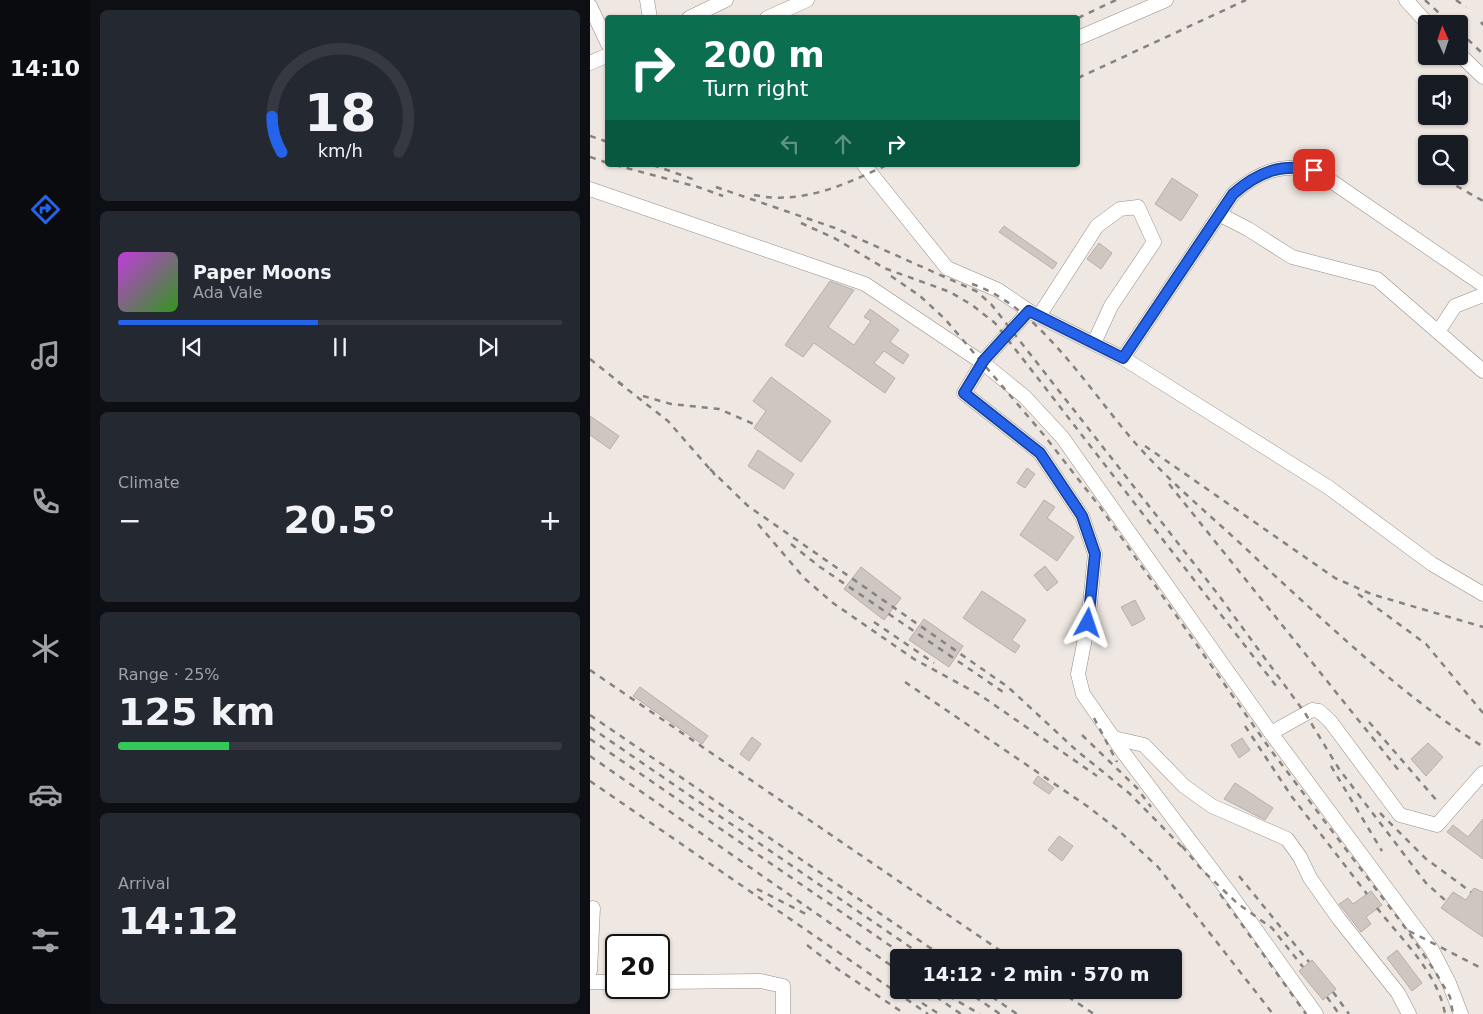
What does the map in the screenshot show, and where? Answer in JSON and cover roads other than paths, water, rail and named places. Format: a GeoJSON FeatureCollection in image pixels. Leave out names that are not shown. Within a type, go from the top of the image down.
{"type":"FeatureCollection","features":[{"type":"Feature","properties":{"kind":"street"},"geometry":{"type":"LineString","coordinates":[[647,0],[650,15]]}},
{"type":"Feature","properties":{"kind":"street"},"geometry":{"type":"LineString","coordinates":[[694,15],[726,0]]}},
{"type":"Feature","properties":{"kind":"street"},"geometry":{"type":"LineString","coordinates":[[774,15],[807,0]]}},
{"type":"Feature","properties":{"kind":"street"},"geometry":{"type":"LineString","coordinates":[[1080,37],[1166,0]]}},
{"type":"Feature","properties":{"kind":"street"},"geometry":{"type":"LineString","coordinates":[[1406,0],[1420,15]]}},
{"type":"Feature","properties":{"kind":"street"},"geometry":{"type":"LineString","coordinates":[[590,6],[605,38]]}},
{"type":"Feature","properties":{"kind":"street"},"geometry":{"type":"LineString","coordinates":[[590,63],[605,56]]}},
{"type":"Feature","properties":{"kind":"street"},"geometry":{"type":"LineString","coordinates":[[1468,63],[1483,77]]}},
{"type":"Feature","properties":{"kind":"street"},"geometry":{"type":"LineString","coordinates":[[1123,358],[1233,194],[1249,180],[1271,169],[1297,166],[1314,170],[1483,285]]}},
{"type":"Feature","properties":{"kind":"street"},"geometry":{"type":"LineString","coordinates":[[866,167],[947,268],[998,290],[1034,313],[1123,358],[1328,487],[1432,564],[1483,594]]}},
{"type":"Feature","properties":{"kind":"street"},"geometry":{"type":"LineString","coordinates":[[590,189],[865,284],[983,363],[1025,397],[1062,437],[1271,733],[1432,950],[1449,983],[1461,1014]]}},
{"type":"Feature","properties":{"kind":"street"},"geometry":{"type":"LineString","coordinates":[[1094,344],[1111,306],[1154,242],[1138,208],[1120,209],[1097,226],[1034,313],[983,363],[964,393],[1040,453],[1082,516],[1095,554],[1088,623],[1078,674],[1083,694],[1232,895],[1316,1014]]}},
{"type":"Feature","properties":{"kind":"street"},"geometry":{"type":"LineString","coordinates":[[1219,214],[1248,229],[1292,258],[1377,279],[1483,371]]}},
{"type":"Feature","properties":{"kind":"street"},"geometry":{"type":"LineString","coordinates":[[1438,332],[1455,306],[1483,295]]}},
{"type":"Feature","properties":{"kind":"street"},"geometry":{"type":"LineString","coordinates":[[1271,733],[1312,710],[1318,711],[1330,722],[1400,815],[1437,825],[1483,773]]}},
{"type":"Feature","properties":{"kind":"street"},"geometry":{"type":"LineString","coordinates":[[1114,738],[1144,745],[1184,786],[1212,806],[1286,839],[1300,857],[1310,878],[1339,919],[1398,993],[1409,1014]]}},
{"type":"Feature","properties":{"kind":"street"},"geometry":{"type":"LineString","coordinates":[[590,971],[593,908]]}},
{"type":"Feature","properties":{"kind":"street"},"geometry":{"type":"LineString","coordinates":[[670,982],[762,981],[783,986],[783,1014]]}},
{"type":"Feature","properties":{"kind":"street"},"geometry":{"type":"LineString","coordinates":[[590,982],[605,982]]}},
{"type":"Feature","properties":{"kind":"railway"},"geometry":{"type":"LineString","coordinates":[[1080,17],[1116,0]]}},
{"type":"Feature","properties":{"kind":"railway"},"geometry":{"type":"LineString","coordinates":[[1080,77],[1246,0]]}},
{"type":"Feature","properties":{"kind":"railway"},"geometry":{"type":"LineString","coordinates":[[1425,0],[1441,15]]}},
{"type":"Feature","properties":{"kind":"railway"},"geometry":{"type":"LineString","coordinates":[[1456,0],[1466,7]]}},
{"type":"Feature","properties":{"kind":"railway"},"geometry":{"type":"LineString","coordinates":[[1468,40],[1483,54]]}},
{"type":"Feature","properties":{"kind":"railway"},"geometry":{"type":"LineString","coordinates":[[590,136],[605,141]]}},
{"type":"Feature","properties":{"kind":"railway"},"geometry":{"type":"LineString","coordinates":[[590,157],[605,162]]}},
{"type":"Feature","properties":{"kind":"railway"},"geometry":{"type":"LineString","coordinates":[[623,167],[698,187],[723,196]]}},
{"type":"Feature","properties":{"kind":"railway"},"geometry":{"type":"LineString","coordinates":[[659,167],[698,181]]}},
{"type":"Feature","properties":{"kind":"railway"},"geometry":{"type":"LineString","coordinates":[[754,195],[772,197],[806,195],[839,186],[883,167]]}},
{"type":"Feature","properties":{"kind":"railway"},"geometry":{"type":"LineString","coordinates":[[1455,185],[1483,201]]}},
{"type":"Feature","properties":{"kind":"railway"},"geometry":{"type":"LineString","coordinates":[[716,187],[835,228],[976,291],[991,304],[1217,593],[1305,713],[1339,769],[1358,794],[1426,883],[1446,901]]}},
{"type":"Feature","properties":{"kind":"railway"},"geometry":{"type":"LineString","coordinates":[[801,223],[836,239],[884,268],[950,292],[972,305],[995,323],[1277,687]]}},
{"type":"Feature","properties":{"kind":"railway"},"geometry":{"type":"LineString","coordinates":[[891,276],[920,296],[945,319],[1043,434],[1100,507],[1270,749],[1407,930],[1450,997],[1453,1014]]}},
{"type":"Feature","properties":{"kind":"railway"},"geometry":{"type":"LineString","coordinates":[[972,284],[998,296],[1023,314],[1046,335],[1148,457],[1314,612],[1423,705],[1482,746]]}},
{"type":"Feature","properties":{"kind":"railway"},"geometry":{"type":"LineString","coordinates":[[590,359],[624,386]]}},
{"type":"Feature","properties":{"kind":"railway"},"geometry":{"type":"LineString","coordinates":[[618,382],[668,421],[715,475]]}},
{"type":"Feature","properties":{"kind":"railway"},"geometry":{"type":"LineString","coordinates":[[643,396],[671,404],[719,409],[756,425]]}},
{"type":"Feature","properties":{"kind":"railway"},"geometry":{"type":"LineString","coordinates":[[1145,446],[1335,578],[1371,594],[1483,627]]}},
{"type":"Feature","properties":{"kind":"railway"},"geometry":{"type":"LineString","coordinates":[[710,469],[748,506],[1008,687],[1076,750],[1129,793],[1186,851]]}},
{"type":"Feature","properties":{"kind":"railway"},"geometry":{"type":"LineString","coordinates":[[1169,484],[1400,772]]}},
{"type":"Feature","properties":{"kind":"railway"},"geometry":{"type":"LineString","coordinates":[[758,524],[804,578],[833,603],[914,659],[980,695],[1097,776]]}},
{"type":"Feature","properties":{"kind":"railway"},"geometry":{"type":"LineString","coordinates":[[791,544],[820,567],[1006,694]]}},
{"type":"Feature","properties":{"kind":"railway"},"geometry":{"type":"LineString","coordinates":[[1358,594],[1426,644],[1483,713]]}},
{"type":"Feature","properties":{"kind":"railway"},"geometry":{"type":"LineString","coordinates":[[874,622],[934,663]]}},
{"type":"Feature","properties":{"kind":"railway"},"geometry":{"type":"LineString","coordinates":[[590,670],[998,949]]}},
{"type":"Feature","properties":{"kind":"railway"},"geometry":{"type":"LineString","coordinates":[[905,682],[1087,806],[1117,829],[1158,867],[1273,1014]]}},
{"type":"Feature","properties":{"kind":"railway"},"geometry":{"type":"LineString","coordinates":[[590,715],[932,949]]}},
{"type":"Feature","properties":{"kind":"railway"},"geometry":{"type":"LineString","coordinates":[[1094,718],[1117,762]]}},
{"type":"Feature","properties":{"kind":"railway"},"geometry":{"type":"LineString","coordinates":[[1369,722],[1438,802]]}},
{"type":"Feature","properties":{"kind":"railway"},"geometry":{"type":"LineString","coordinates":[[1245,726],[1292,797],[1367,894]]}},
{"type":"Feature","properties":{"kind":"railway"},"geometry":{"type":"LineString","coordinates":[[590,727],[913,949]]}},
{"type":"Feature","properties":{"kind":"railway"},"geometry":{"type":"LineString","coordinates":[[1082,735],[1137,788],[1151,807]]}},
{"type":"Feature","properties":{"kind":"railway"},"geometry":{"type":"LineString","coordinates":[[590,739],[895,949]]}},
{"type":"Feature","properties":{"kind":"railway"},"geometry":{"type":"LineString","coordinates":[[590,756],[890,965]]}},
{"type":"Feature","properties":{"kind":"railway"},"geometry":{"type":"LineString","coordinates":[[1331,766],[1382,851]]}},
{"type":"Feature","properties":{"kind":"railway"},"geometry":{"type":"LineString","coordinates":[[590,781],[928,1014]]}},
{"type":"Feature","properties":{"kind":"railway"},"geometry":{"type":"LineString","coordinates":[[1380,813],[1425,858],[1471,892]]}},
{"type":"Feature","properties":{"kind":"railway"},"geometry":{"type":"LineString","coordinates":[[1182,846],[1202,870],[1237,903],[1272,928],[1303,967]]}},
{"type":"Feature","properties":{"kind":"railway"},"geometry":{"type":"LineString","coordinates":[[1239,876],[1309,962]]}},
{"type":"Feature","properties":{"kind":"railway"},"geometry":{"type":"LineString","coordinates":[[757,889],[810,916]]}},
{"type":"Feature","properties":{"kind":"railway"},"geometry":{"type":"LineString","coordinates":[[1220,894],[1306,1014]]}},
{"type":"Feature","properties":{"kind":"railway"},"geometry":{"type":"LineString","coordinates":[[1377,908],[1427,971],[1441,999],[1445,1014]]}},
{"type":"Feature","properties":{"kind":"railway"},"geometry":{"type":"LineString","coordinates":[[1409,931],[1483,969]]}},
{"type":"Feature","properties":{"kind":"railway"},"geometry":{"type":"LineString","coordinates":[[807,945],[839,970],[905,1014]]}},
{"type":"Feature","properties":{"kind":"railway"},"geometry":{"type":"LineString","coordinates":[[1333,992],[1349,1014]]}},
{"type":"Feature","properties":{"kind":"railway"},"geometry":{"type":"LineString","coordinates":[[1327,997],[1339,1014]]}},
{"type":"Feature","properties":{"kind":"railway"},"geometry":{"type":"LineString","coordinates":[[939,999],[961,1014]]}},
{"type":"Feature","properties":{"kind":"railway"},"geometry":{"type":"LineString","coordinates":[[954,999],[980,1014]]}},
{"type":"Feature","properties":{"kind":"railway"},"geometry":{"type":"LineString","coordinates":[[978,999],[1000,1014]]}},
{"type":"Feature","properties":{"kind":"railway"},"geometry":{"type":"LineString","coordinates":[[995,999],[1017,1014]]}},
{"type":"Feature","properties":{"kind":"railway"},"geometry":{"type":"LineString","coordinates":[[1072,999],[1094,1014]]}},
{"type":"Feature","properties":{"kind":"railway"},"geometry":{"type":"LineString","coordinates":[[922,1003],[939,1014]]}}]}
